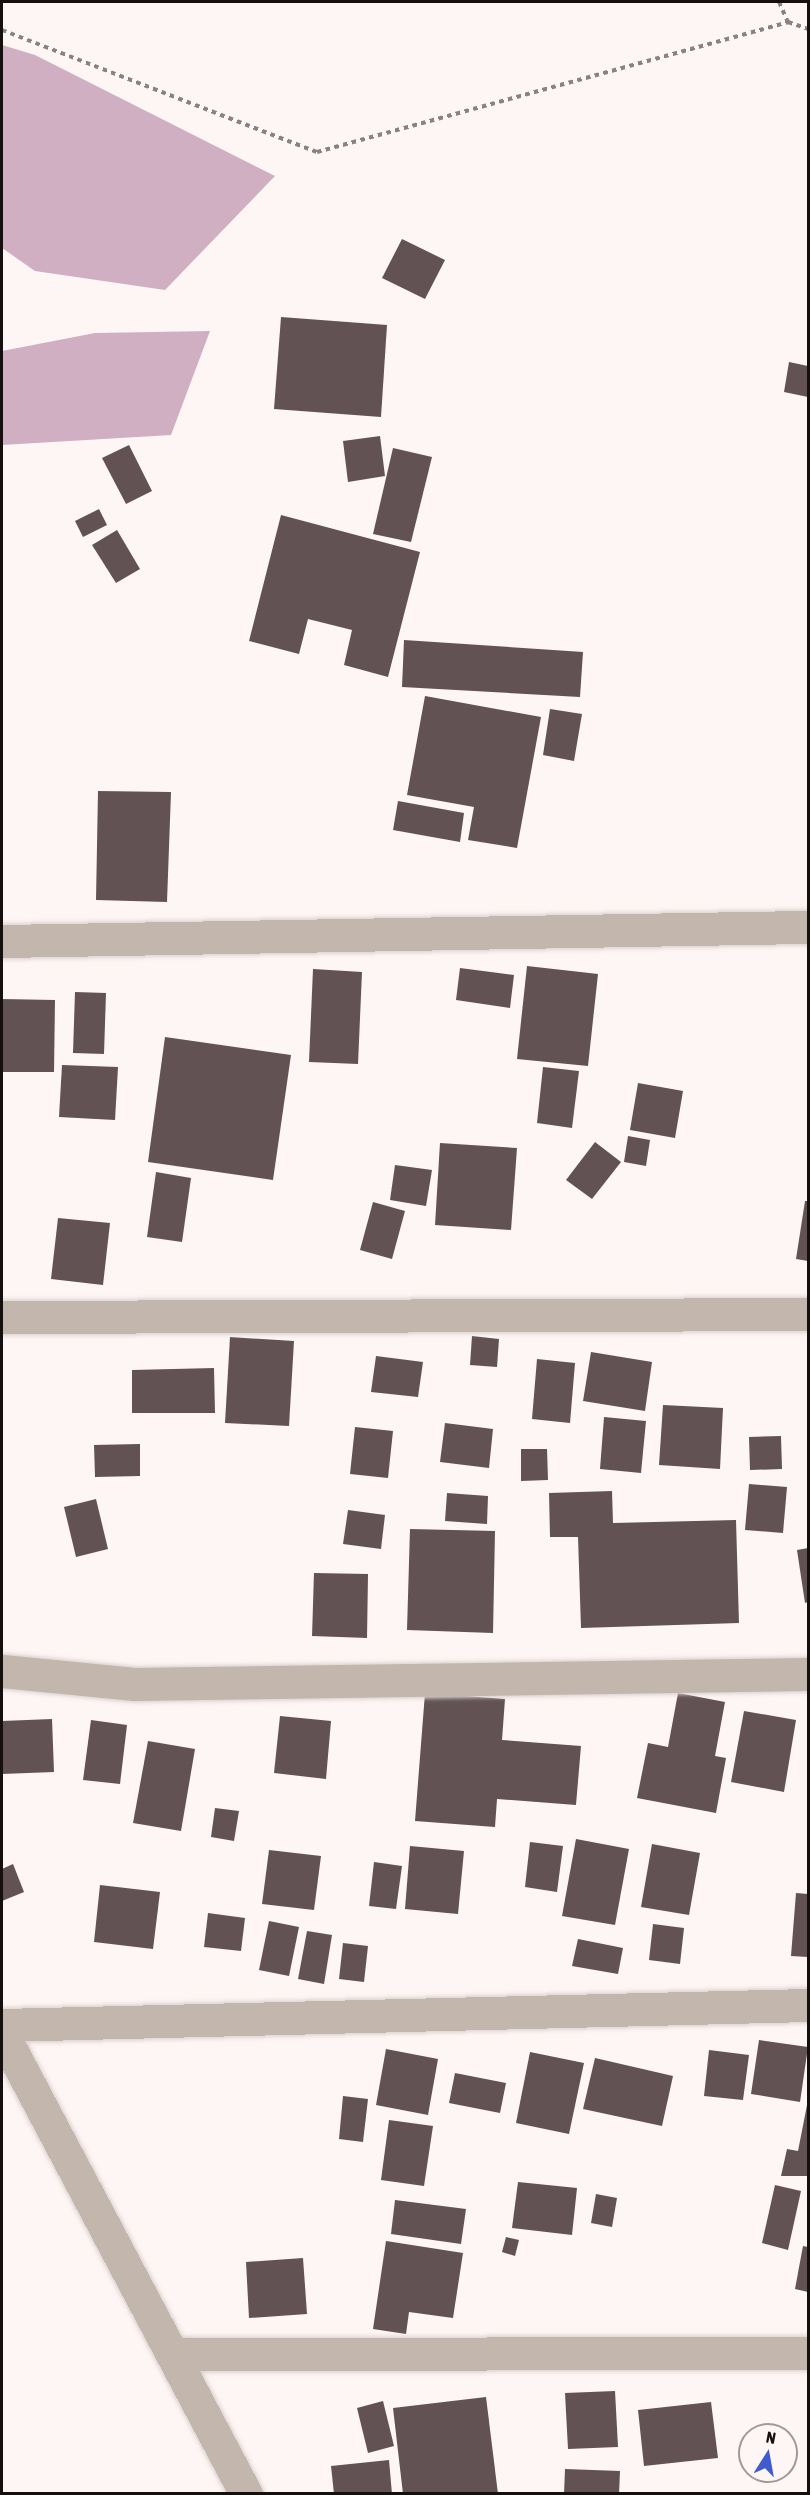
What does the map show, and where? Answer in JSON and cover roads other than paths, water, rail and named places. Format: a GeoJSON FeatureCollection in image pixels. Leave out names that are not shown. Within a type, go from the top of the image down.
{"type":"FeatureCollection","features":[{"type":"Feature","properties":{"kind":"street"},"geometry":{"type":"LineString","coordinates":[[2,941],[808,927]]}},
{"type":"Feature","properties":{"kind":"street"},"geometry":{"type":"LineString","coordinates":[[2,1317],[808,1314]]}},
{"type":"Feature","properties":{"kind":"street"},"geometry":{"type":"LineString","coordinates":[[2,1671],[134,1684],[808,1674]]}},
{"type":"Feature","properties":{"kind":"street"},"geometry":{"type":"LineString","coordinates":[[2,2025],[808,2005]]}},
{"type":"Feature","properties":{"kind":"street"},"geometry":{"type":"LineString","coordinates":[[2,2033],[246,2493]]}},
{"type":"Feature","properties":{"kind":"street"},"geometry":{"type":"LineString","coordinates":[[172,2354],[808,2353]]}}]}
